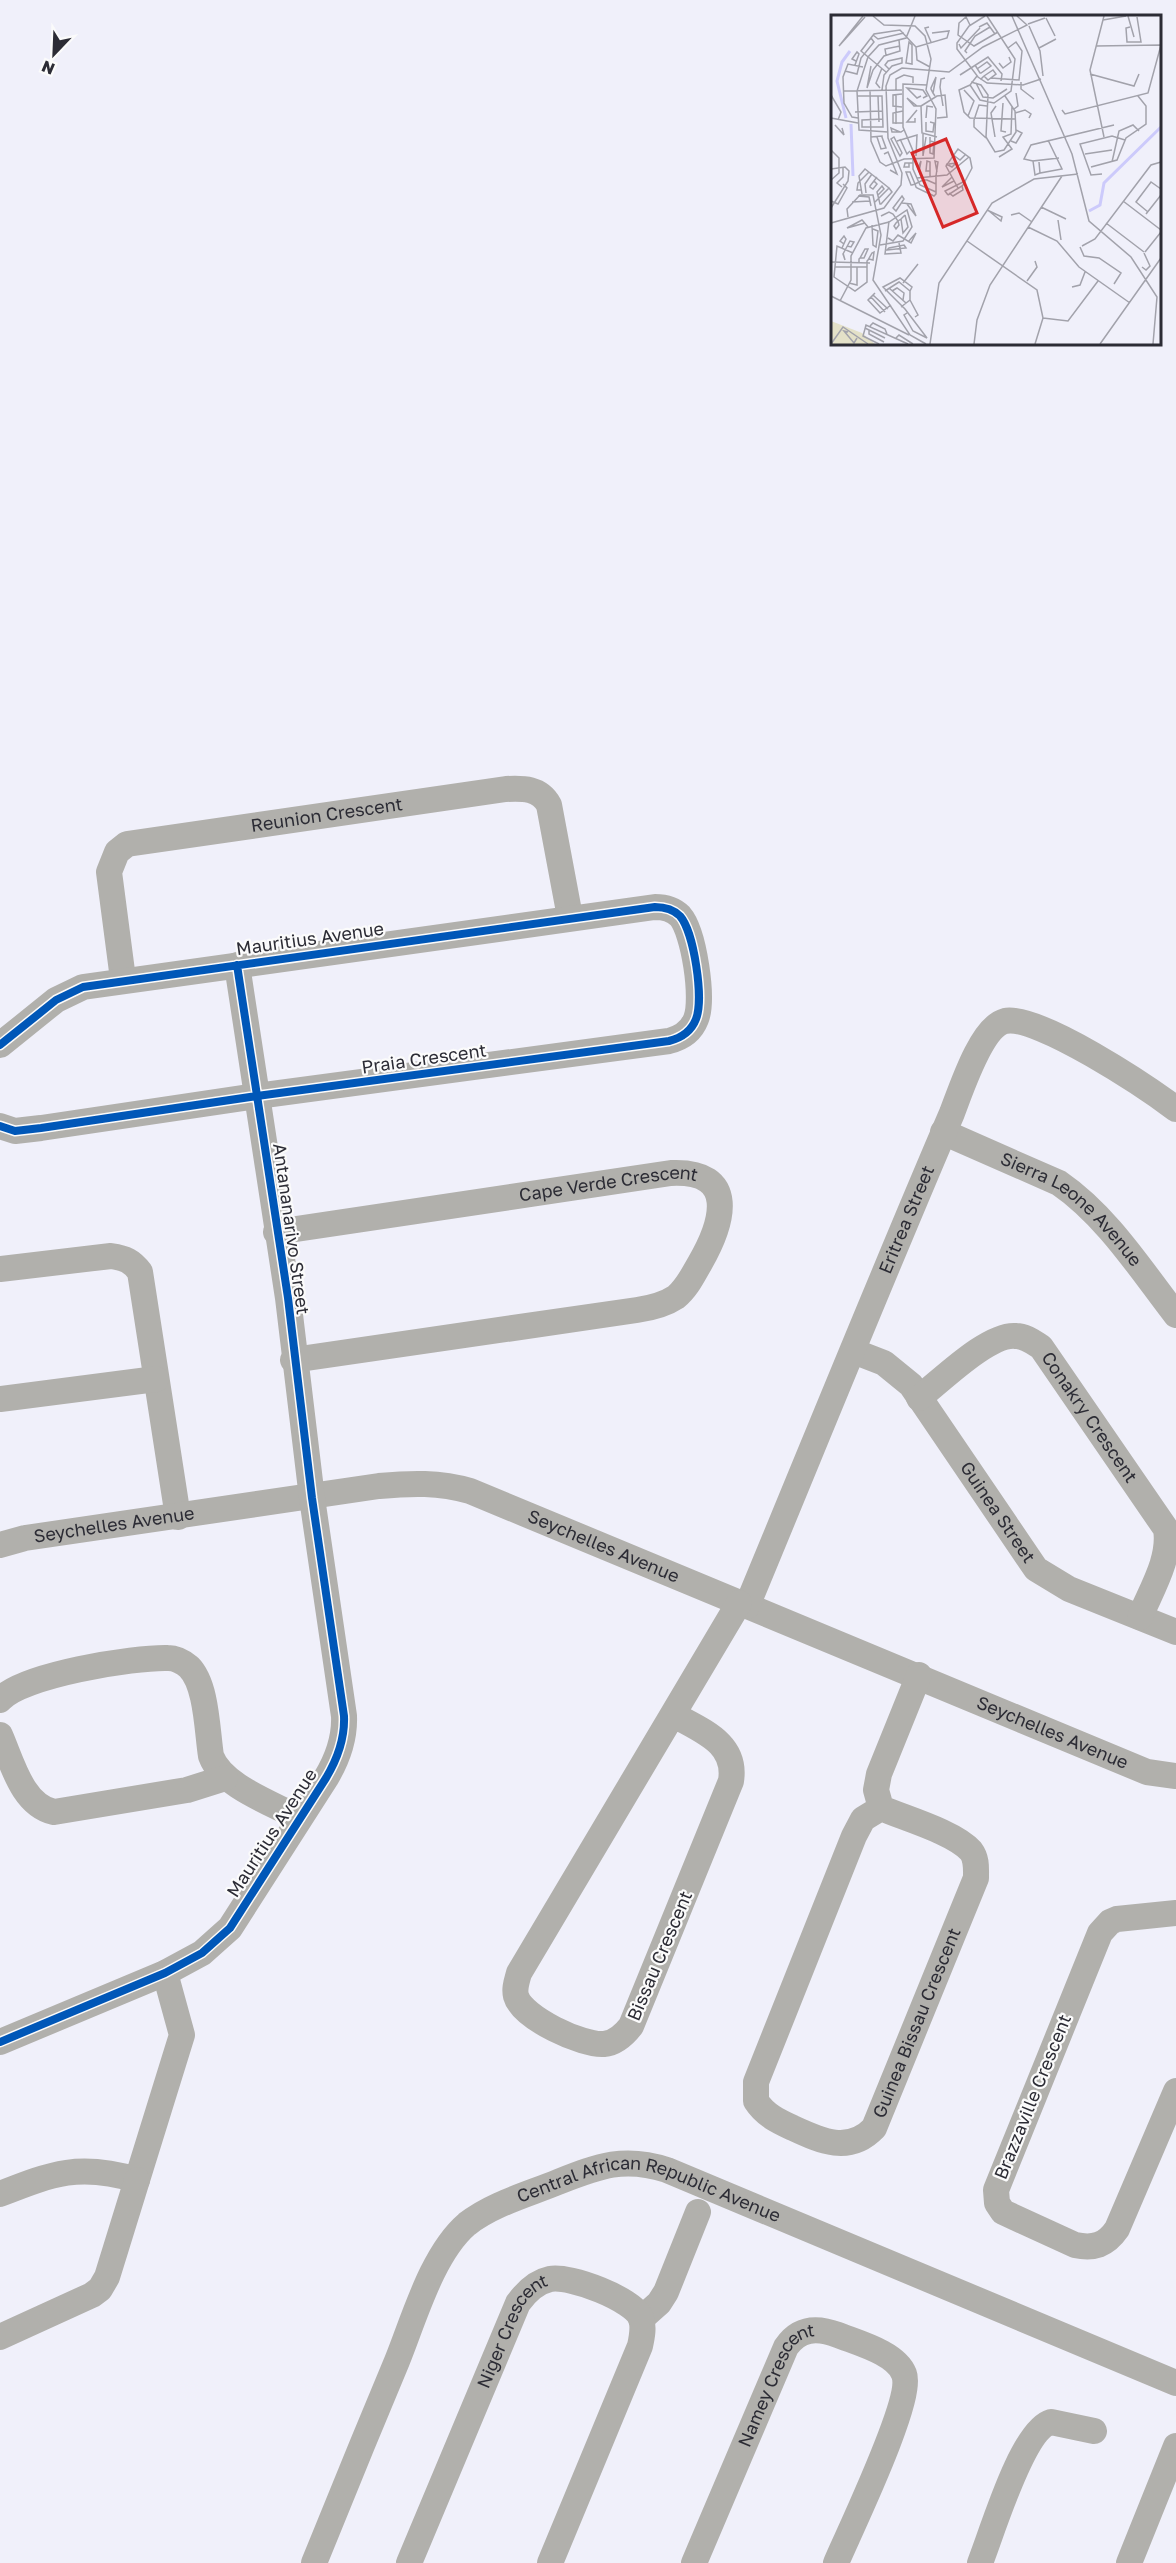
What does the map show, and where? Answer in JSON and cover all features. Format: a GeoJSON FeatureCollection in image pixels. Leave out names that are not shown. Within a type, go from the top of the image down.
{"type":"FeatureCollection","features":[{"type":"Feature","properties":{"kind":"street","name":"Reunion Crescent"},"geometry":{"type":"LineString","coordinates":[[123,979],[109,872],[115,856],[127,844],[506,789],[532,790],[545,797],[549,805],[570,917]]}},
{"type":"Feature","properties":{"kind":"street","name":"Mauritius Avenue"},"geometry":{"type":"LineString","coordinates":[[0,1045],[66,993],[83,987],[123,979],[641,908]]}},
{"type":"Feature","properties":{"kind":"street","name":"Praia Crescent"},"geometry":{"type":"LineString","coordinates":[[0,1126],[24,1131],[257,1096],[669,1041],[684,1036],[693,1025],[699,1004],[689,934],[682,918],[670,909],[641,908]]}},
{"type":"Feature","properties":{"kind":"street","name":"Antananarivo Street"},"geometry":{"type":"LineString","coordinates":[[237,965],[276,1232],[288,1298],[293,1360],[312,1498]]}},
{"type":"Feature","properties":{"kind":"street","name":"Eritrea Street"},"geometry":{"type":"LineString","coordinates":[[743,1605],[853,1351],[943,1132],[986,1038],[1000,1023],[1022,1022],[1059,1036],[1176,1109]]}},
{"type":"Feature","properties":{"kind":"street","name":"Sierra Leone Avenue"},"geometry":{"type":"LineString","coordinates":[[943,1132],[1059,1183],[1070,1191],[1101,1220],[1176,1315]]}},
{"type":"Feature","properties":{"kind":"street","name":"Cape Verde Crescent"},"geometry":{"type":"LineString","coordinates":[[276,1232],[677,1173],[695,1174],[707,1180],[718,1193],[721,1205],[719,1223],[701,1262],[683,1290],[665,1304],[625,1312],[293,1360]]}},
{"type":"Feature","properties":{"kind":"street"},"geometry":{"type":"LineString","coordinates":[[0,1269],[111,1256],[135,1264],[140,1272],[178,1517]]}},
{"type":"Feature","properties":{"kind":"street","name":"Conakry Crescent"},"geometry":{"type":"LineString","coordinates":[[919,1398],[974,1354],[1001,1338],[1025,1337],[1041,1347],[1166,1529],[1167,1544],[1161,1568],[1140,1617]]}},
{"type":"Feature","properties":{"kind":"street","name":"Guinea Street"},"geometry":{"type":"LineString","coordinates":[[853,1351],[884,1363],[902,1376],[1036,1569],[1061,1586],[1176,1632]]}},
{"type":"Feature","properties":{"kind":"street"},"geometry":{"type":"LineString","coordinates":[[0,1399],[156,1379]]}},
{"type":"Feature","properties":{"kind":"street","name":"Seychelles Avenue"},"geometry":{"type":"LineString","coordinates":[[0,1545],[25,1538],[401,1484],[436,1484],[456,1487],[919,1675],[1147,1772],[1176,1776]]}},
{"type":"Feature","properties":{"kind":"street","name":"Mauritius Avenue"},"geometry":{"type":"LineString","coordinates":[[0,2042],[165,1973],[202,1953],[220,1939],[336,1761],[345,1727],[312,1498]]}},
{"type":"Feature","properties":{"kind":"street","name":"Bissau Crescent"},"geometry":{"type":"LineString","coordinates":[[674,1715],[722,1744],[732,1763],[731,1781],[631,2026],[625,2034],[610,2043],[591,2043],[530,2015],[519,2002],[516,1987],[525,1962],[674,1715],[743,1605]]}},
{"type":"Feature","properties":{"kind":"street"},"geometry":{"type":"LineString","coordinates":[[0,1700],[18,1685],[42,1677],[145,1661],[175,1660],[189,1668],[200,1685],[211,1756],[225,1778],[299,1818]]}},
{"type":"Feature","properties":{"kind":"street"},"geometry":{"type":"LineString","coordinates":[[881,1808],[876,1790],[879,1774],[919,1675]]}},
{"type":"Feature","properties":{"kind":"street"},"geometry":{"type":"LineString","coordinates":[[0,1735],[30,1799],[40,1808],[54,1812],[187,1790],[225,1778]]}},
{"type":"Feature","properties":{"kind":"street","name":"Guinea Bissau Crescent"},"geometry":{"type":"LineString","coordinates":[[881,1808],[962,1844],[975,1859],[976,1878],[874,2128],[858,2140],[831,2143],[772,2118],[756,2101],[756,2082],[854,1836],[863,1819],[881,1808]]}},
{"type":"Feature","properties":{"kind":"street","name":"Brazzaville Crescent"},"geometry":{"type":"LineString","coordinates":[[1176,1913],[1117,1919],[1100,1933],[996,2190],[999,2206],[1008,2215],[1075,2246],[1086,2248],[1104,2243],[1116,2229],[1176,2091]]}},
{"type":"Feature","properties":{"kind":"street"},"geometry":{"type":"LineString","coordinates":[[0,2337],[88,2298],[100,2289],[107,2277],[181,2042],[181,2027],[165,1973]]}},
{"type":"Feature","properties":{"kind":"street","name":"Central African Republic Avenue"},"geometry":{"type":"LineString","coordinates":[[314,2563],[429,2283],[456,2236],[467,2224],[492,2210],[592,2169],[612,2164],[645,2163],[667,2170],[1176,2384]]}},
{"type":"Feature","properties":{"kind":"street"},"geometry":{"type":"LineString","coordinates":[[0,2194],[58,2172],[104,2173],[137,2180]]}},
{"type":"Feature","properties":{"kind":"street"},"geometry":{"type":"LineString","coordinates":[[550,2563],[640,2346],[643,2329],[641,2319],[659,2303],[666,2292],[698,2212]]}},
{"type":"Feature","properties":{"kind":"street","name":"Niger Crescent"},"geometry":{"type":"LineString","coordinates":[[409,2563],[512,2314],[525,2293],[546,2280],[566,2279],[620,2299],[631,2306],[641,2319]]}},
{"type":"Feature","properties":{"kind":"street","name":"Namey Crescent"},"geometry":{"type":"LineString","coordinates":[[694,2563],[786,2347],[803,2331],[815,2330],[859,2343],[891,2359],[904,2373],[906,2382],[900,2411],[836,2563]]}},
{"type":"Feature","properties":{"kind":"street"},"geometry":{"type":"LineString","coordinates":[[980,2563],[1021,2456],[1034,2433],[1051,2422],[1094,2432]]}},
{"type":"Feature","properties":{"kind":"street"},"geometry":{"type":"LineString","coordinates":[[1129,2563],[1176,2446]]}},
{"type":"Feature","properties":{"kind":"cycle path"},"geometry":{"type":"LineString","coordinates":[[0,1045],[56,1000],[83,987],[655,907],[674,912],[685,924],[690,936],[698,982],[698,1009],[694,1024],[685,1034],[669,1041],[257,1096],[41,1128],[15,1131],[0,1126]]}},
{"type":"Feature","properties":{"kind":"cycle path"},"geometry":{"type":"LineString","coordinates":[[0,2042],[165,1973],[202,1953],[230,1928],[326,1778],[342,1740],[344,1716],[312,1498],[288,1298],[237,965]]}}]}
